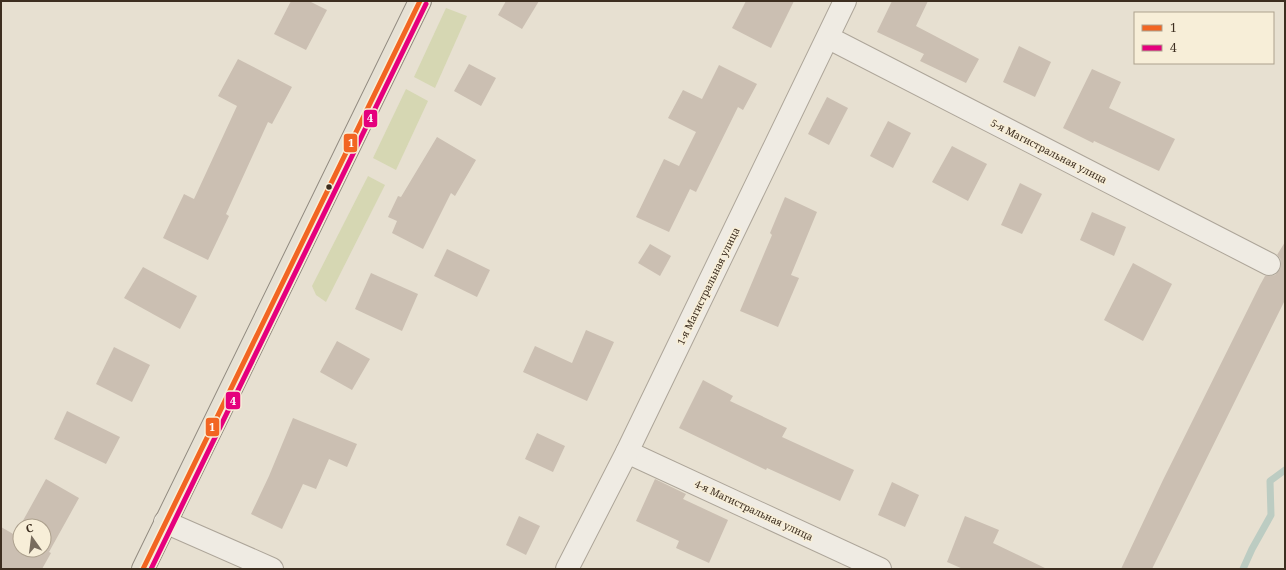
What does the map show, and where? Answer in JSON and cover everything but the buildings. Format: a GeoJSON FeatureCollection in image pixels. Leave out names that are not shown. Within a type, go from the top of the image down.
{"type":"FeatureCollection","features":[{"type":"Feature","properties":{"kind":"main road"},"geometry":{"type":"LineString","coordinates":[[143,569],[420,1]]}},
{"type":"Feature","properties":{"kind":"street","name":"1-я Магистральная улица"},"geometry":{"type":"LineString","coordinates":[[567,569],[627,452],[846,1]]}},
{"type":"Feature","properties":{"kind":"street","name":"5-я Магистральная улица"},"geometry":{"type":"LineString","coordinates":[[829,38],[1269,264]]}},
{"type":"Feature","properties":{"kind":"street","name":"4-я Магистральная улица"},"geometry":{"type":"LineString","coordinates":[[627,452],[880,569]]}},
{"type":"Feature","properties":{"kind":"street"},"geometry":{"type":"LineString","coordinates":[[166,522],[272,569]]}},
{"type":"Feature","properties":{"kind":"green space"},"geometry":{"type":"Polygon","coordinates":[[[446,8],[467,16],[435,88],[414,77],[446,8]]]}},
{"type":"Feature","properties":{"kind":"green space"},"geometry":{"type":"Polygon","coordinates":[[[406,89],[428,101],[396,170],[373,158],[406,89]]]}},
{"type":"Feature","properties":{"kind":"green space"},"geometry":{"type":"Polygon","coordinates":[[[368,176],[385,185],[326,302],[316,295],[312,286],[368,176]]]}},
{"type":"Feature","properties":{"kind":"waterway"},"geometry":{"type":"LineString","coordinates":[[1243,569],[1252,549],[1271,515],[1270,481],[1285,470]]}},
{"type":"Feature","properties":{"kind":"transit line","name":"1"},"geometry":{"type":"LineString","coordinates":[[143,569],[420,1]]}},
{"type":"Feature","properties":{"kind":"transit line","name":"4"},"geometry":{"type":"LineString","coordinates":[[151,569],[426,4]]}}]}
